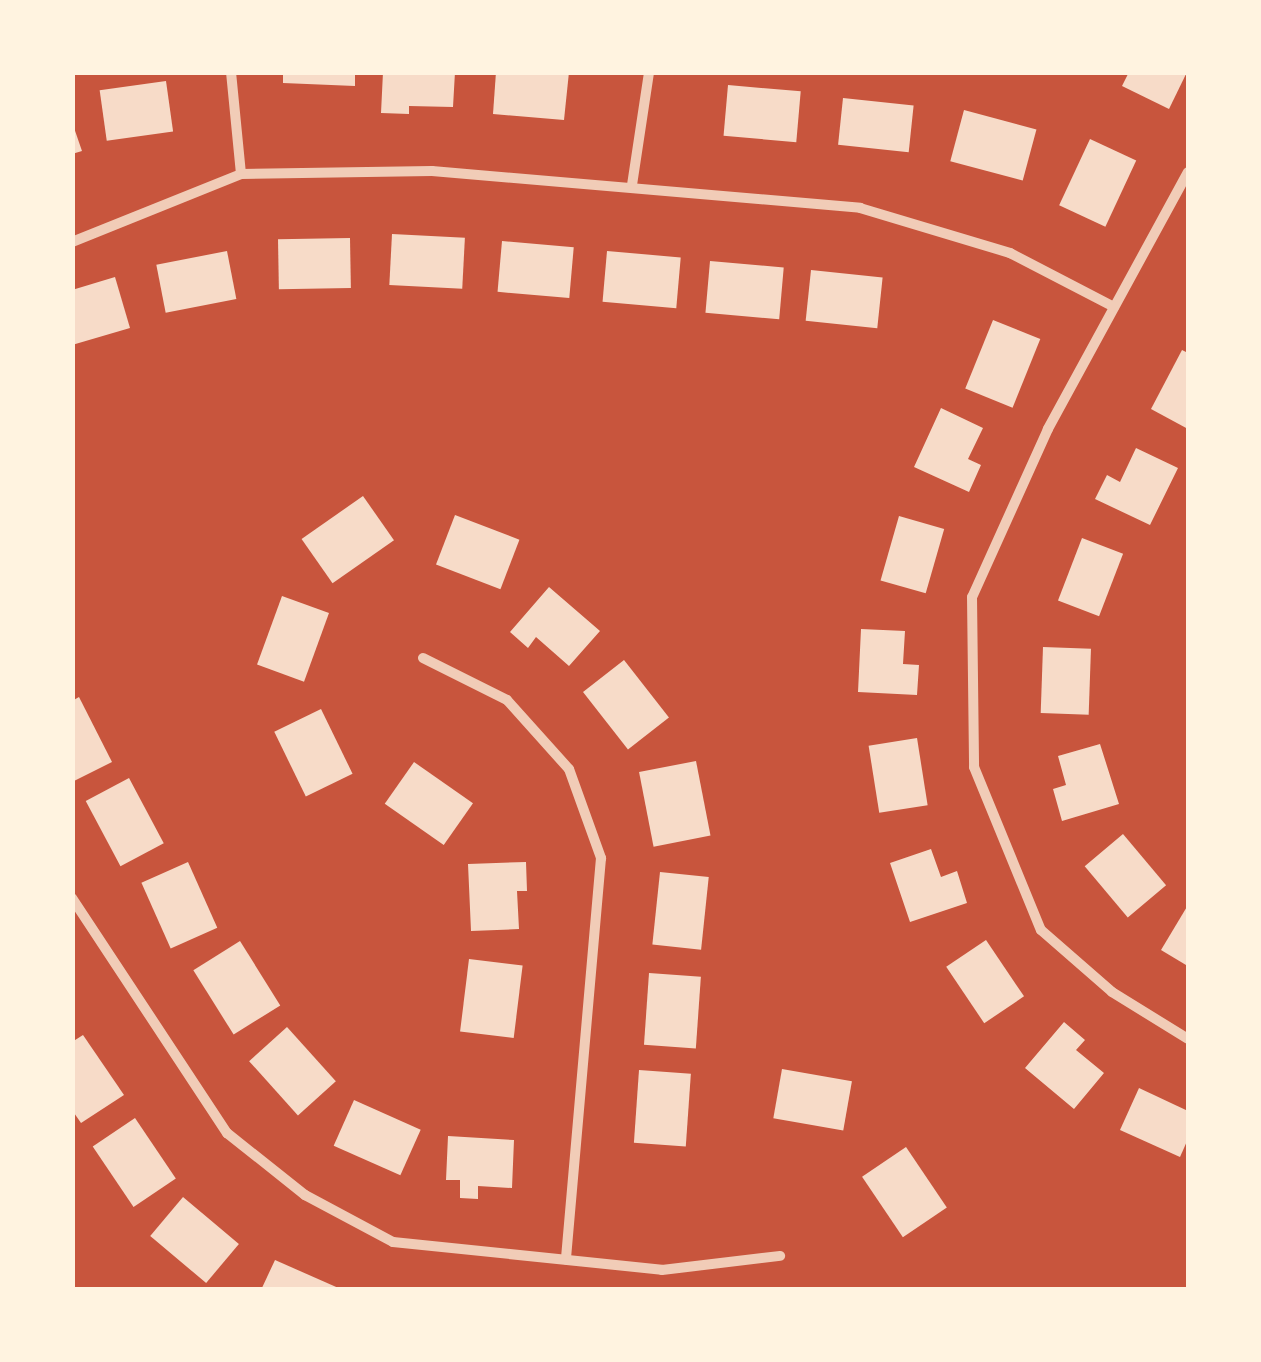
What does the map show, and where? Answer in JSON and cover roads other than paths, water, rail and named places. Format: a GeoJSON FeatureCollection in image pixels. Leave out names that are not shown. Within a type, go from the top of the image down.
{"type":"FeatureCollection","features":[{"type":"Feature","properties":{"kind":"street"},"geometry":{"type":"LineString","coordinates":[[231,72],[241,174]]}},
{"type":"Feature","properties":{"kind":"street"},"geometry":{"type":"LineString","coordinates":[[632,185],[649,72]]}},
{"type":"Feature","properties":{"kind":"street"},"geometry":{"type":"LineString","coordinates":[[72,242],[241,174],[432,171],[632,185],[860,208],[1010,252],[1114,308]]}},
{"type":"Feature","properties":{"kind":"street"},"geometry":{"type":"LineString","coordinates":[[1188,172],[1048,428],[972,596],[974,768],[1041,930],[1112,992],[1188,1039]]}},
{"type":"Feature","properties":{"kind":"street"},"geometry":{"type":"LineString","coordinates":[[423,658],[507,700],[568,769],[601,858],[566,1259]]}},
{"type":"Feature","properties":{"kind":"street"},"geometry":{"type":"LineString","coordinates":[[72,898],[227,1133],[305,1195],[393,1242],[662,1270],[780,1256]]}}]}
